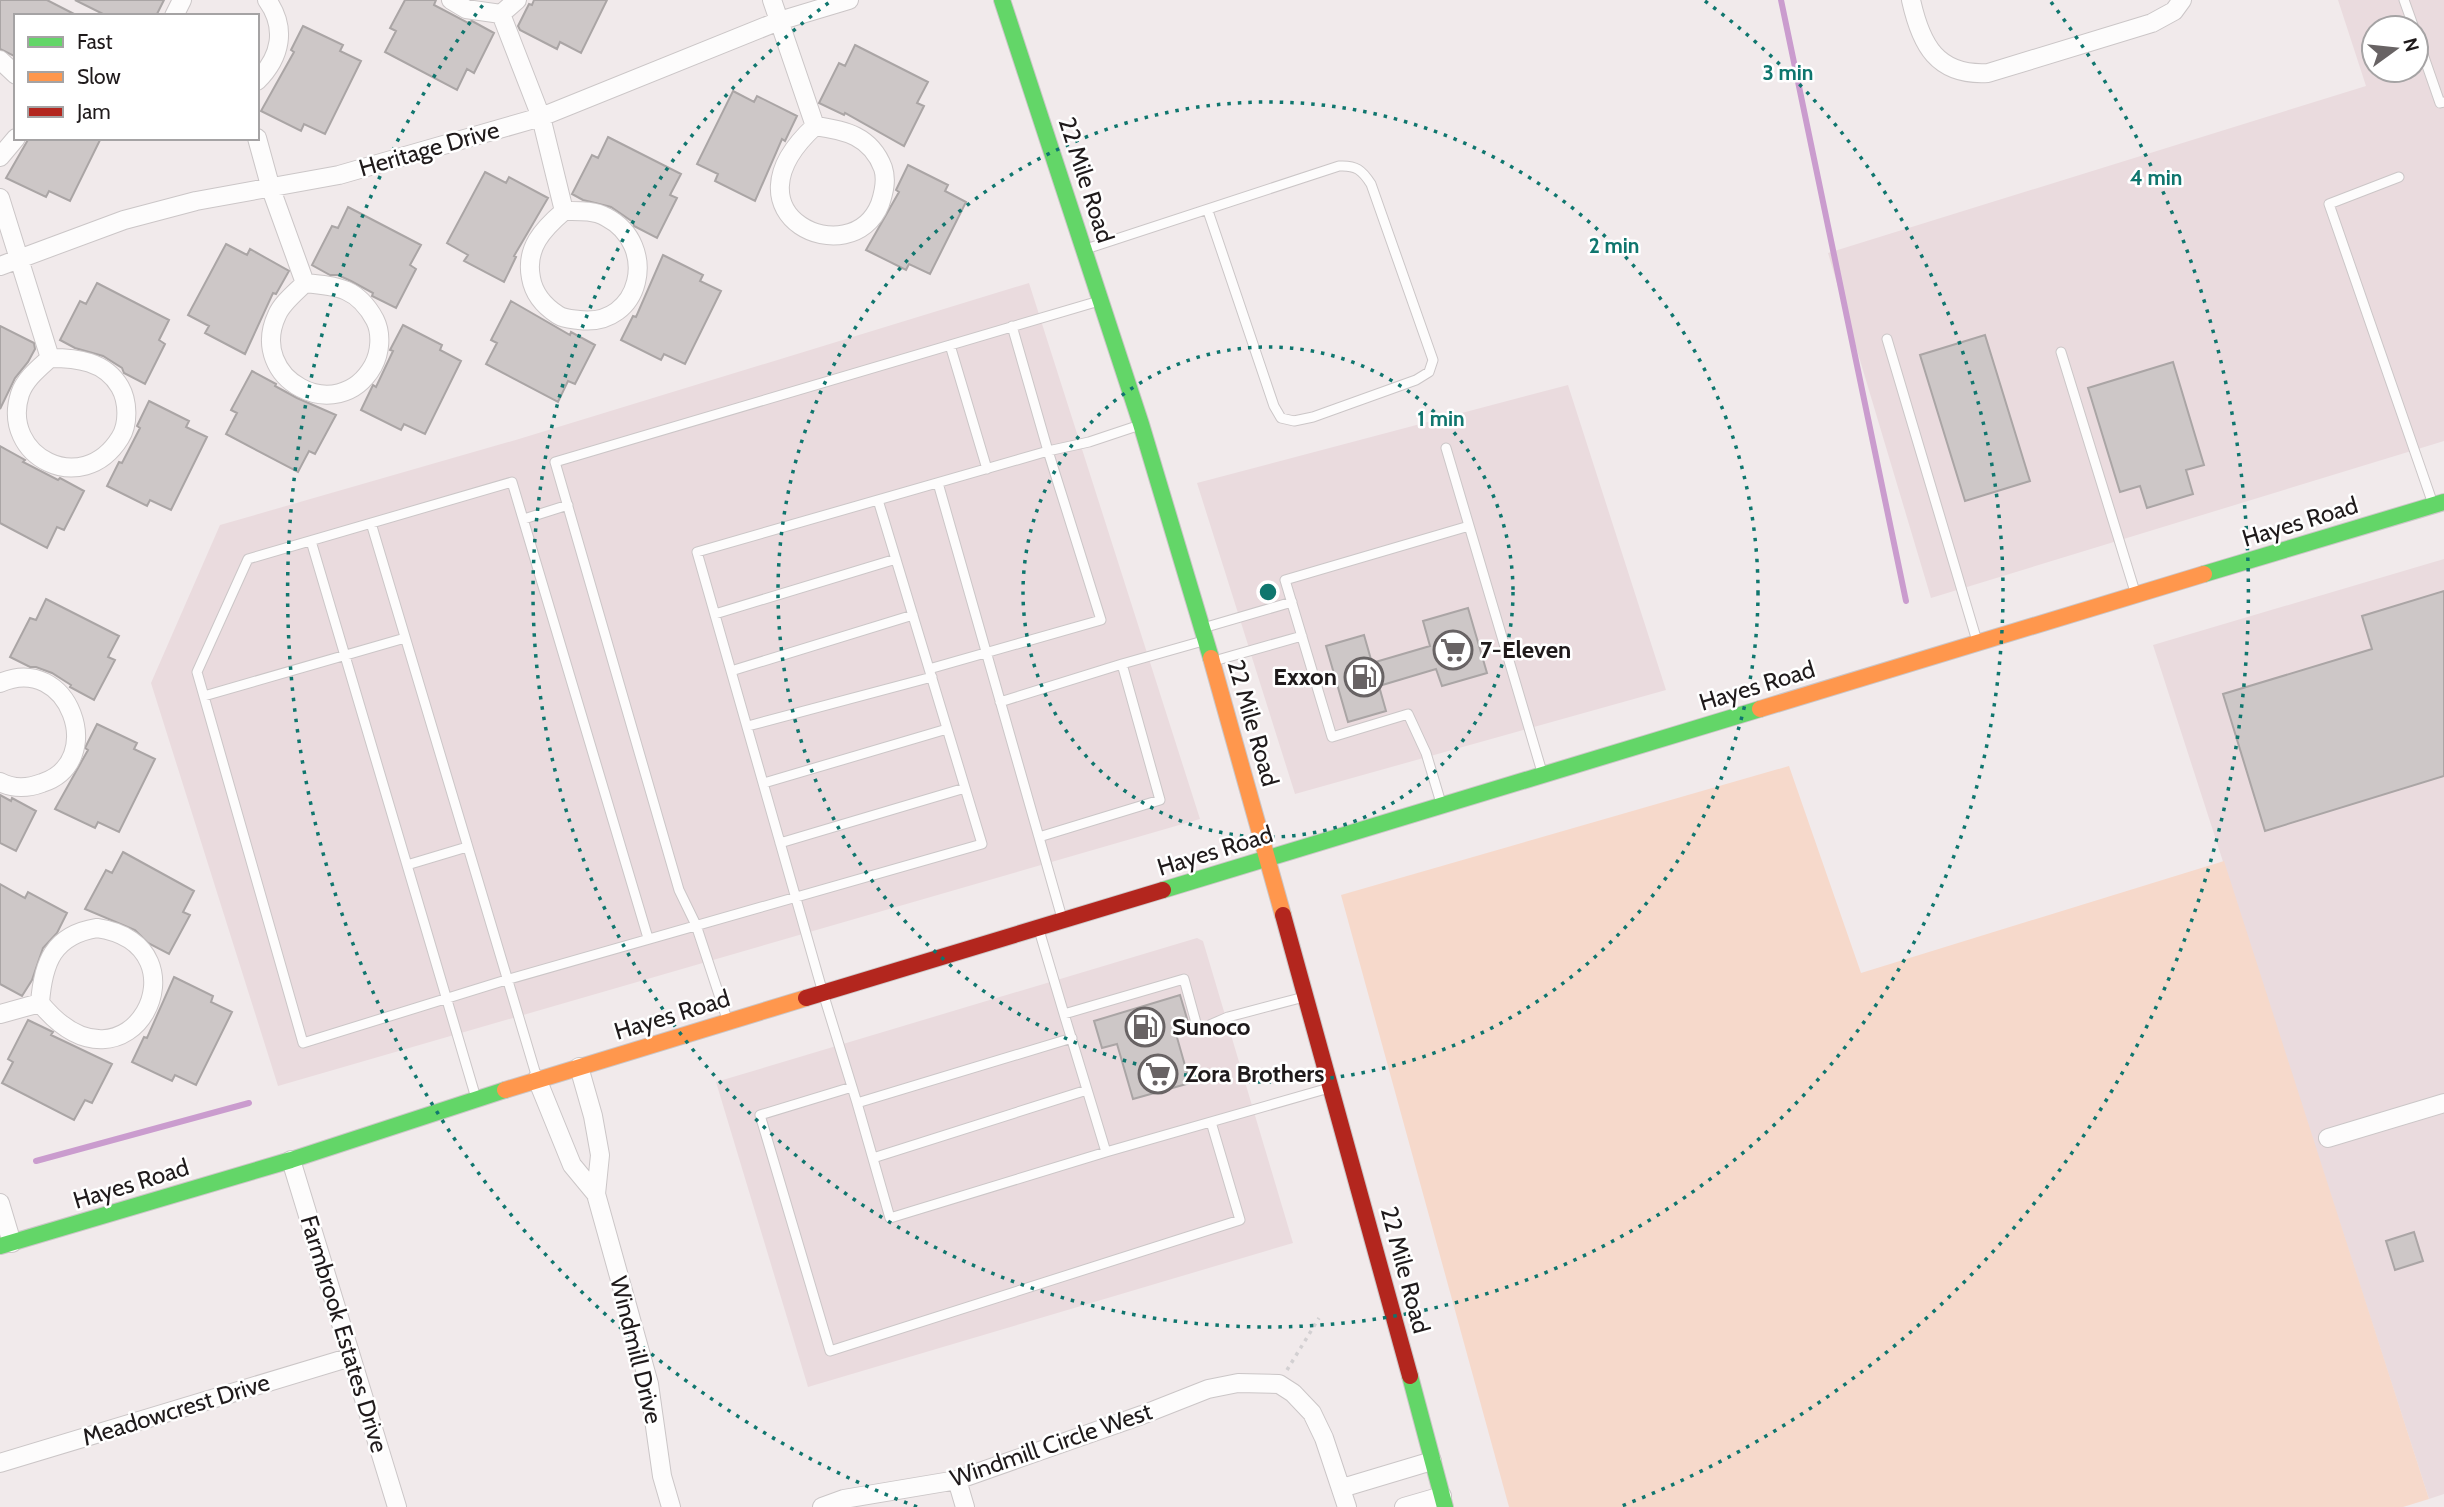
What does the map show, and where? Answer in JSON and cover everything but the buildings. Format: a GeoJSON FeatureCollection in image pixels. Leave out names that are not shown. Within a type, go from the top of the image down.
{"type":"FeatureCollection","features":[{"type":"Feature","properties":{"kind":"main road","name":"22 Mile Road"},"geometry":{"type":"LineString","coordinates":[[1002,0],[1141,424],[1204,634],[1332,1087],[1443,1502]]}},
{"type":"Feature","properties":{"kind":"main road","name":"Hayes Road"},"geometry":{"type":"LineString","coordinates":[[6,1245],[291,1160],[537,1079],[2439,504]]}},
{"type":"Feature","properties":{"kind":"street"},"geometry":{"type":"LineString","coordinates":[[259,79],[274,61],[281,37],[275,12],[267,0]]}},
{"type":"Feature","properties":{"kind":"street"},"geometry":{"type":"LineString","coordinates":[[451,0],[466,9],[501,14],[517,0]]}},
{"type":"Feature","properties":{"kind":"street"},"geometry":{"type":"LineString","coordinates":[[772,0],[815,126]]}},
{"type":"Feature","properties":{"kind":"street","name":"Heritage Drive"},"geometry":{"type":"LineString","coordinates":[[0,266],[124,220],[196,201],[339,175],[541,117],[779,21],[849,0]]}},
{"type":"Feature","properties":{"kind":"street"},"geometry":{"type":"LineString","coordinates":[[1911,0],[1920,34],[1929,49],[1942,63],[1955,70],[1974,74],[1988,73],[2152,23],[2174,11],[2182,0]]}},
{"type":"Feature","properties":{"kind":"street"},"geometry":{"type":"LineString","coordinates":[[501,14],[541,117],[564,211]]}},
{"type":"Feature","properties":{"kind":"street"},"geometry":{"type":"LineString","coordinates":[[0,60],[14,73]]}},
{"type":"Feature","properties":{"kind":"street"},"geometry":{"type":"LineString","coordinates":[[815,126],[860,137],[875,150],[884,170],[885,190],[876,214],[855,231],[832,237],[808,231],[791,218],[782,204],[778,184],[785,160],[801,138],[815,126]]}},
{"type":"Feature","properties":{"kind":"street"},"geometry":{"type":"LineString","coordinates":[[0,157],[14,140]]}},
{"type":"Feature","properties":{"kind":"street"},"geometry":{"type":"LineString","coordinates":[[258,140],[271,189],[305,283]]}},
{"type":"Feature","properties":{"kind":"street"},"geometry":{"type":"LineString","coordinates":[[0,198],[50,358]]}},
{"type":"Feature","properties":{"kind":"street"},"geometry":{"type":"LineString","coordinates":[[564,211],[586,211],[605,216],[626,231],[636,249],[638,280],[629,299],[611,316],[592,322],[563,318],[545,307],[533,289],[528,267],[532,247],[545,227],[564,211]]}},
{"type":"Feature","properties":{"kind":"street"},"geometry":{"type":"LineString","coordinates":[[305,283],[346,289],[364,302],[377,324],[380,346],[373,367],[354,387],[339,394],[318,395],[302,390],[284,377],[273,359],[270,334],[277,313],[305,283]]}},
{"type":"Feature","properties":{"kind":"street"},"geometry":{"type":"LineString","coordinates":[[50,358],[79,358],[107,370],[121,388],[127,413],[124,432],[112,452],[91,466],[66,468],[39,458],[22,438],[16,413],[20,392],[34,372],[50,358]]}},
{"type":"Feature","properties":{"kind":"street"},"geometry":{"type":"LineString","coordinates":[[0,683],[22,678],[51,686],[64,698],[74,716],[77,734],[75,749],[65,767],[47,782],[30,787],[0,782]]}},
{"type":"Feature","properties":{"kind":"street"},"geometry":{"type":"LineString","coordinates":[[97,928],[116,931],[131,939],[144,952],[152,968],[152,999],[142,1018],[130,1030],[114,1037],[100,1040],[86,1038],[65,1028],[40,1003],[45,969],[51,954],[65,939],[82,931],[97,928]]}},
{"type":"Feature","properties":{"kind":"street"},"geometry":{"type":"LineString","coordinates":[[0,1014],[40,1003]]}},
{"type":"Feature","properties":{"kind":"street","name":"Windmill Drive"},"geometry":{"type":"LineString","coordinates":[[579,1067],[593,1116],[600,1155],[596,1194],[649,1384],[662,1476],[671,1507]]}},
{"type":"Feature","properties":{"kind":"street","name":"Windmill Drive"},"geometry":{"type":"LineString","coordinates":[[537,1079],[572,1165],[596,1194]]}},
{"type":"Feature","properties":{"kind":"street"},"geometry":{"type":"LineString","coordinates":[[2328,1138],[2444,1103]]}},
{"type":"Feature","properties":{"kind":"street","name":"Farmbrook Estates Drive"},"geometry":{"type":"LineString","coordinates":[[291,1160],[397,1507]]}},
{"type":"Feature","properties":{"kind":"street"},"geometry":{"type":"LineString","coordinates":[[0,1203],[6,1245]]}},
{"type":"Feature","properties":{"kind":"street","name":"Meadowcrest Drive"},"geometry":{"type":"LineString","coordinates":[[0,1463],[351,1357]]}},
{"type":"Feature","properties":{"kind":"street","name":"Windmill Circle West"},"geometry":{"type":"LineString","coordinates":[[822,1507],[844,1499],[957,1480],[1142,1415],[1208,1388],[1238,1383],[1279,1384]]}},
{"type":"Feature","properties":{"kind":"street"},"geometry":{"type":"LineString","coordinates":[[1279,1384],[1293,1393],[1312,1413],[1324,1438],[1347,1507]]}},
{"type":"Feature","properties":{"kind":"street"},"geometry":{"type":"LineString","coordinates":[[1342,1488],[1432,1461]]}},
{"type":"Feature","properties":{"kind":"street"},"geometry":{"type":"LineString","coordinates":[[957,1480],[965,1507]]}},
{"type":"Feature","properties":{"kind":"street"},"geometry":{"type":"LineString","coordinates":[[1404,1507],[1443,1502]]}},
{"type":"Feature","properties":{"kind":"lane"},"geometry":{"type":"LineString","coordinates":[[2430,74],[2440,103],[2444,102]]}},
{"type":"Feature","properties":{"kind":"lane"},"geometry":{"type":"LineString","coordinates":[[1085,250],[1339,166],[1352,166],[1364,172],[1371,184],[1433,360],[1429,372],[1416,380],[1313,417],[1294,421],[1281,418],[1274,406],[1208,211]]}},
{"type":"Feature","properties":{"kind":"lane"},"geometry":{"type":"LineString","coordinates":[[2399,177],[2329,204],[2439,504]]}},
{"type":"Feature","properties":{"kind":"lane"},"geometry":{"type":"LineString","coordinates":[[728,1023],[696,925],[679,890],[555,462],[1101,300]]}},
{"type":"Feature","properties":{"kind":"lane"},"geometry":{"type":"LineString","coordinates":[[748,726],[1101,620],[1012,326]]}},
{"type":"Feature","properties":{"kind":"lane"},"geometry":{"type":"LineString","coordinates":[[1887,339],[1977,643]]}},
{"type":"Feature","properties":{"kind":"lane"},"geometry":{"type":"LineString","coordinates":[[950,345],[987,468]]}},
{"type":"Feature","properties":{"kind":"lane"},"geometry":{"type":"LineString","coordinates":[[2062,352],[2136,596]]}},
{"type":"Feature","properties":{"kind":"lane"},"geometry":{"type":"LineString","coordinates":[[1141,424],[1089,442],[987,468],[697,552],[823,993],[858,1103],[890,1218],[1332,1087]]}},
{"type":"Feature","properties":{"kind":"lane"},"geometry":{"type":"LineString","coordinates":[[1446,448],[1543,774]]}},
{"type":"Feature","properties":{"kind":"lane"},"geometry":{"type":"LineString","coordinates":[[648,938],[512,482],[248,559],[197,673],[303,1043],[648,938],[796,899],[982,844],[878,500]]}},
{"type":"Feature","properties":{"kind":"lane"},"geometry":{"type":"LineString","coordinates":[[938,483],[1063,920]]}},
{"type":"Feature","properties":{"kind":"lane"},"geometry":{"type":"LineString","coordinates":[[524,519],[568,505]]}},
{"type":"Feature","properties":{"kind":"lane"},"geometry":{"type":"LineString","coordinates":[[371,523],[537,1079]]}},
{"type":"Feature","properties":{"kind":"lane"},"geometry":{"type":"LineString","coordinates":[[1442,806],[1426,753],[1408,714],[1332,737],[1285,580],[1469,526]]}},
{"type":"Feature","properties":{"kind":"lane"},"geometry":{"type":"LineString","coordinates":[[311,541],[477,1100]]}},
{"type":"Feature","properties":{"kind":"lane"},"geometry":{"type":"LineString","coordinates":[[715,614],[896,559]]}},
{"type":"Feature","properties":{"kind":"lane"},"geometry":{"type":"LineString","coordinates":[[1000,702],[1122,664],[1292,602]]}},
{"type":"Feature","properties":{"kind":"lane"},"geometry":{"type":"LineString","coordinates":[[732,671],[913,615]]}},
{"type":"Feature","properties":{"kind":"lane"},"geometry":{"type":"LineString","coordinates":[[1212,662],[1302,636]]}},
{"type":"Feature","properties":{"kind":"lane"},"geometry":{"type":"LineString","coordinates":[[204,696],[405,638]]}},
{"type":"Feature","properties":{"kind":"lane"},"geometry":{"type":"LineString","coordinates":[[1039,837],[1160,800],[1122,664]]}},
{"type":"Feature","properties":{"kind":"lane"},"geometry":{"type":"LineString","coordinates":[[764,783],[947,729]]}},
{"type":"Feature","properties":{"kind":"lane"},"geometry":{"type":"LineString","coordinates":[[780,843],[965,788]]}},
{"type":"Feature","properties":{"kind":"lane"},"geometry":{"type":"LineString","coordinates":[[407,865],[467,847]]}},
{"type":"Feature","properties":{"kind":"lane"},"geometry":{"type":"LineString","coordinates":[[1038,928],[1106,1152]]}},
{"type":"Feature","properties":{"kind":"lane"},"geometry":{"type":"LineString","coordinates":[[1064,1014],[1184,979],[1198,1030],[1228,1017],[1306,996]]}},
{"type":"Feature","properties":{"kind":"lane"},"geometry":{"type":"LineString","coordinates":[[858,1103],[1072,1038]]}},
{"type":"Feature","properties":{"kind":"lane"},"geometry":{"type":"LineString","coordinates":[[852,1087],[760,1115],[830,1351],[1240,1220],[1211,1122]]}},
{"type":"Feature","properties":{"kind":"lane"},"geometry":{"type":"LineString","coordinates":[[873,1158],[1087,1090]]}},
{"type":"Feature","properties":{"kind":"path"},"geometry":{"type":"LineString","coordinates":[[1279,1384],[1319,1318]]}},
{"type":"Feature","properties":{"kind":"shaded area"},"geometry":{"type":"Polygon","coordinates":[[[2338,0],[2444,0],[2444,441],[1931,598],[1828,253],[2366,86],[2365,84],[2430,84],[2430,14],[2360,14],[2360,68],[2338,0]]]}},
{"type":"Feature","properties":{"kind":"shaded area"},"geometry":{"type":"Polygon","coordinates":[[[1029,283],[1200,819],[278,1086],[151,683],[220,525],[519,439],[1029,283]]]}},
{"type":"Feature","properties":{"kind":"shaded area"},"geometry":{"type":"Polygon","coordinates":[[[1568,385],[1666,690],[1295,794],[1197,483],[1568,385]]]}},
{"type":"Feature","properties":{"kind":"shaded area"},"geometry":{"type":"Polygon","coordinates":[[[2444,559],[2444,1494],[2429,1499],[2153,645],[2444,559]]]}},
{"type":"Feature","properties":{"kind":"shaded area"},"geometry":{"type":"Polygon","coordinates":[[[1789,766],[1861,973],[2224,861],[2429,1499],[2403,1507],[1509,1507],[1341,895],[1789,766]]]}},
{"type":"Feature","properties":{"kind":"shaded area"},"geometry":{"type":"Polygon","coordinates":[[[1197,938],[1203,941],[1293,1243],[808,1387],[716,1082],[1197,938]]]}},
{"type":"Feature","properties":{"kind":"waterway"},"geometry":{"type":"LineString","coordinates":[[1781,0],[1906,601]]}},
{"type":"Feature","properties":{"kind":"waterway"},"geometry":{"type":"LineString","coordinates":[[36,1161],[249,1103]]}},
{"type":"Feature","properties":{"kind":"traffic: fast"},"geometry":{"type":"LineString","coordinates":[[1002,0],[1141,424],[1211,658]]}},
{"type":"Feature","properties":{"kind":"traffic: fast"},"geometry":{"type":"LineString","coordinates":[[2204,574],[2444,502]]}},
{"type":"Feature","properties":{"kind":"traffic: fast"},"geometry":{"type":"LineString","coordinates":[[1163,890],[1760,709]]}},
{"type":"Feature","properties":{"kind":"traffic: fast"},"geometry":{"type":"LineString","coordinates":[[0,1246],[291,1160],[505,1090]]}},
{"type":"Feature","properties":{"kind":"traffic: fast"},"geometry":{"type":"LineString","coordinates":[[1410,1376],[1445,1507]]}},
{"type":"Feature","properties":{"kind":"traffic: slow"},"geometry":{"type":"LineString","coordinates":[[1760,709],[2204,574]]}},
{"type":"Feature","properties":{"kind":"traffic: slow"},"geometry":{"type":"LineString","coordinates":[[1211,658],[1283,915]]}},
{"type":"Feature","properties":{"kind":"traffic: slow"},"geometry":{"type":"LineString","coordinates":[[505,1090],[806,998]]}},
{"type":"Feature","properties":{"kind":"traffic: jam"},"geometry":{"type":"LineString","coordinates":[[806,998],[1163,890]]}},
{"type":"Feature","properties":{"kind":"traffic: jam"},"geometry":{"type":"LineString","coordinates":[[1283,915],[1410,1376]]}},
{"type":"Feature","properties":{"kind":"place","name":"7-Eleven"},"geometry":{"type":"Point","coordinates":[1453,650]}},
{"type":"Feature","properties":{"kind":"place","name":"Exxon"},"geometry":{"type":"Point","coordinates":[1364,677]}},
{"type":"Feature","properties":{"kind":"place","name":"Sunoco"},"geometry":{"type":"Point","coordinates":[1145,1027]}},
{"type":"Feature","properties":{"kind":"place","name":"Zora Brothers"},"geometry":{"type":"Point","coordinates":[1158,1074]}}]}
